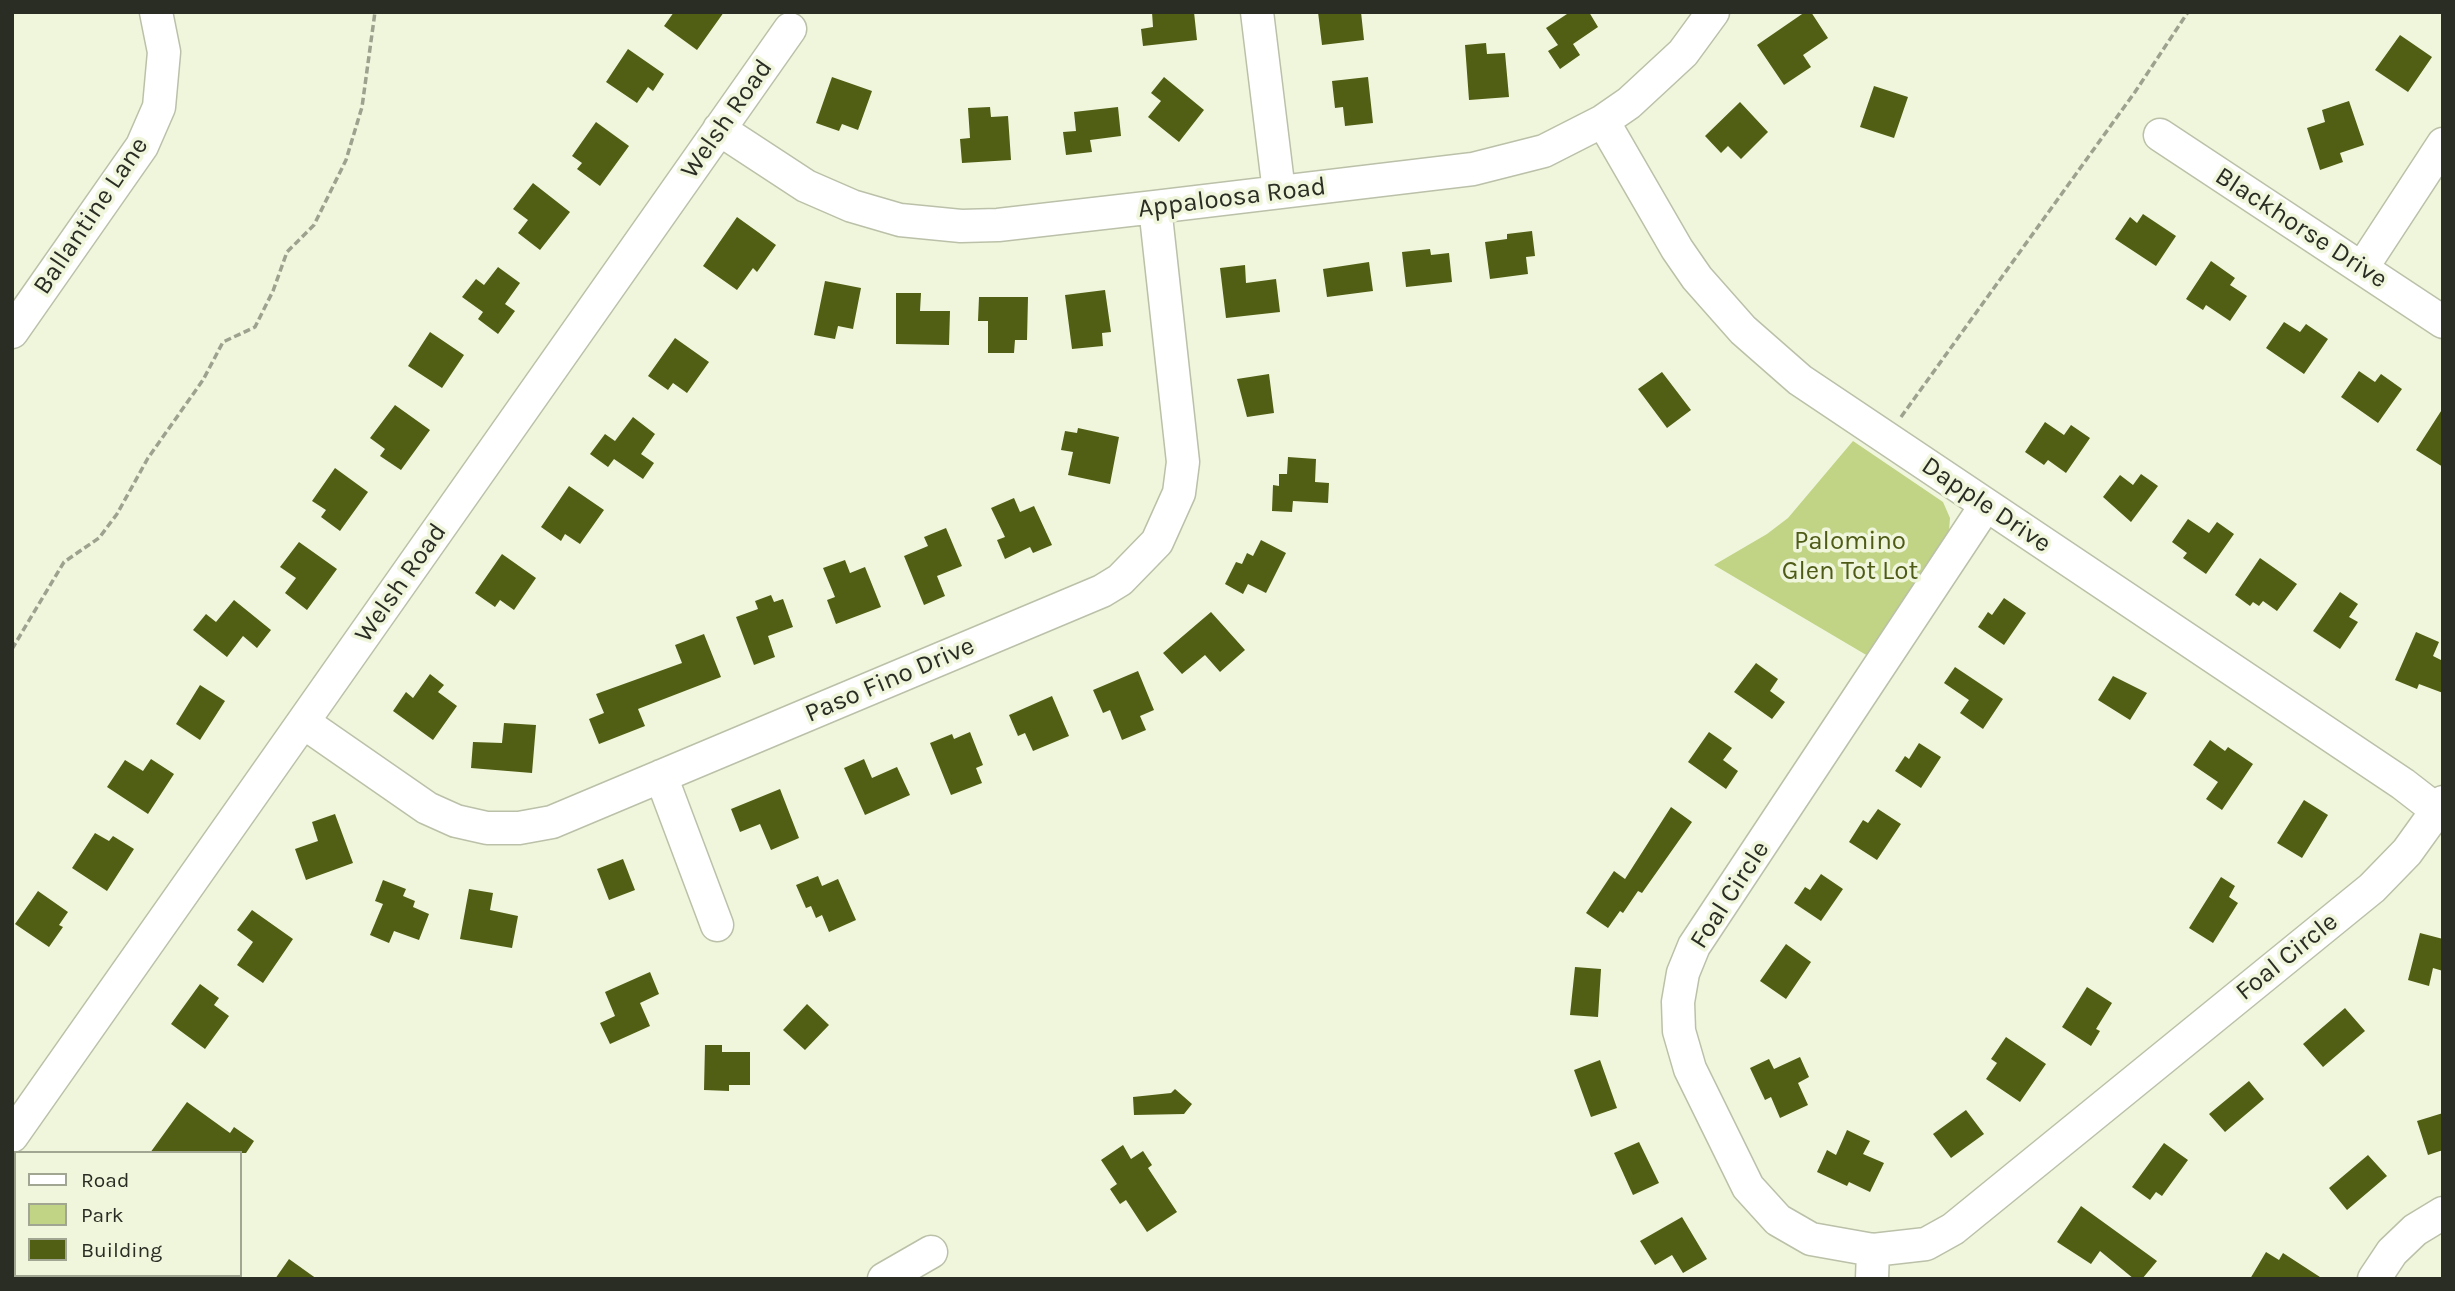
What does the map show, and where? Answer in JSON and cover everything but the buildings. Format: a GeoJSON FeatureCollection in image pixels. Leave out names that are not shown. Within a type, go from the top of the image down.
{"type":"FeatureCollection","features":[{"type":"Feature","properties":{"kind":"street","name":"Ballantine Lane"},"geometry":{"type":"LineString","coordinates":[[12,332],[142,146],[159,107],[164,52],[156,12]]}},
{"type":"Feature","properties":{"kind":"street"},"geometry":{"type":"LineString","coordinates":[[1257,12],[1279,192]]}},
{"type":"Feature","properties":{"kind":"street","name":"Appaloosa Road"},"geometry":{"type":"LineString","coordinates":[[719,129],[806,186],[852,206],[900,220],[961,226],[998,225],[1155,207],[1473,169],[1544,151],[1603,121],[1666,71],[1713,12]]}},
{"type":"Feature","properties":{"kind":"street","name":"Welsh Road"},"geometry":{"type":"LineString","coordinates":[[12,1136],[790,29]]}},
{"type":"Feature","properties":{"kind":"street","name":"Dapple Drive"},"geometry":{"type":"LineString","coordinates":[[1603,121],[1677,249],[1720,305],[1800,380],[2441,809]]}},
{"type":"Feature","properties":{"kind":"street","name":"Blackhorse Drive"},"geometry":{"type":"LineString","coordinates":[[2160,135],[2443,322]]}},
{"type":"Feature","properties":{"kind":"street"},"geometry":{"type":"LineString","coordinates":[[2362,268],[2443,145]]}},
{"type":"Feature","properties":{"kind":"street","name":"Paso Fino Drive"},"geometry":{"type":"LineString","coordinates":[[303,722],[427,808],[456,821],[487,828],[519,828],[552,822],[1102,591],[1144,559],[1168,524],[1179,494],[1184,462],[1155,207]]}},
{"type":"Feature","properties":{"kind":"street","name":"Foal Circle"},"geometry":{"type":"LineString","coordinates":[[1986,505],[1694,946],[1683,973],[1678,1002],[1679,1031],[1690,1069],[1748,1187],[1778,1220],[1811,1239],[1873,1264],[1926,1244],[1973,1214],[2372,888],[2407,852],[2441,809]]}},
{"type":"Feature","properties":{"kind":"street"},"geometry":{"type":"LineString","coordinates":[[661,776],[717,925]]}},
{"type":"Feature","properties":{"kind":"street"},"geometry":{"type":"LineString","coordinates":[[2374,1279],[2392,1252],[2415,1230],[2443,1213]]}},
{"type":"Feature","properties":{"kind":"street"},"geometry":{"type":"LineString","coordinates":[[884,1279],[931,1252]]}},
{"type":"Feature","properties":{"kind":"path"},"geometry":{"type":"LineString","coordinates":[[12,649],[65,562],[99,538],[117,514],[148,458],[203,380],[223,342],[255,327],[273,291],[287,252],[314,225],[346,160],[362,107],[375,12]]}},
{"type":"Feature","properties":{"kind":"path"},"geometry":{"type":"LineString","coordinates":[[1886,439],[2135,92],[2188,12]]}},
{"type":"Feature","properties":{"kind":"green space","name":"Palomino Glen Tot Lot"},"geometry":{"type":"Polygon","coordinates":[[[1853,441],[1943,502],[1950,518],[1948,544],[1868,656],[1714,565],[1767,534],[1788,518],[1853,441]]]}}]}
